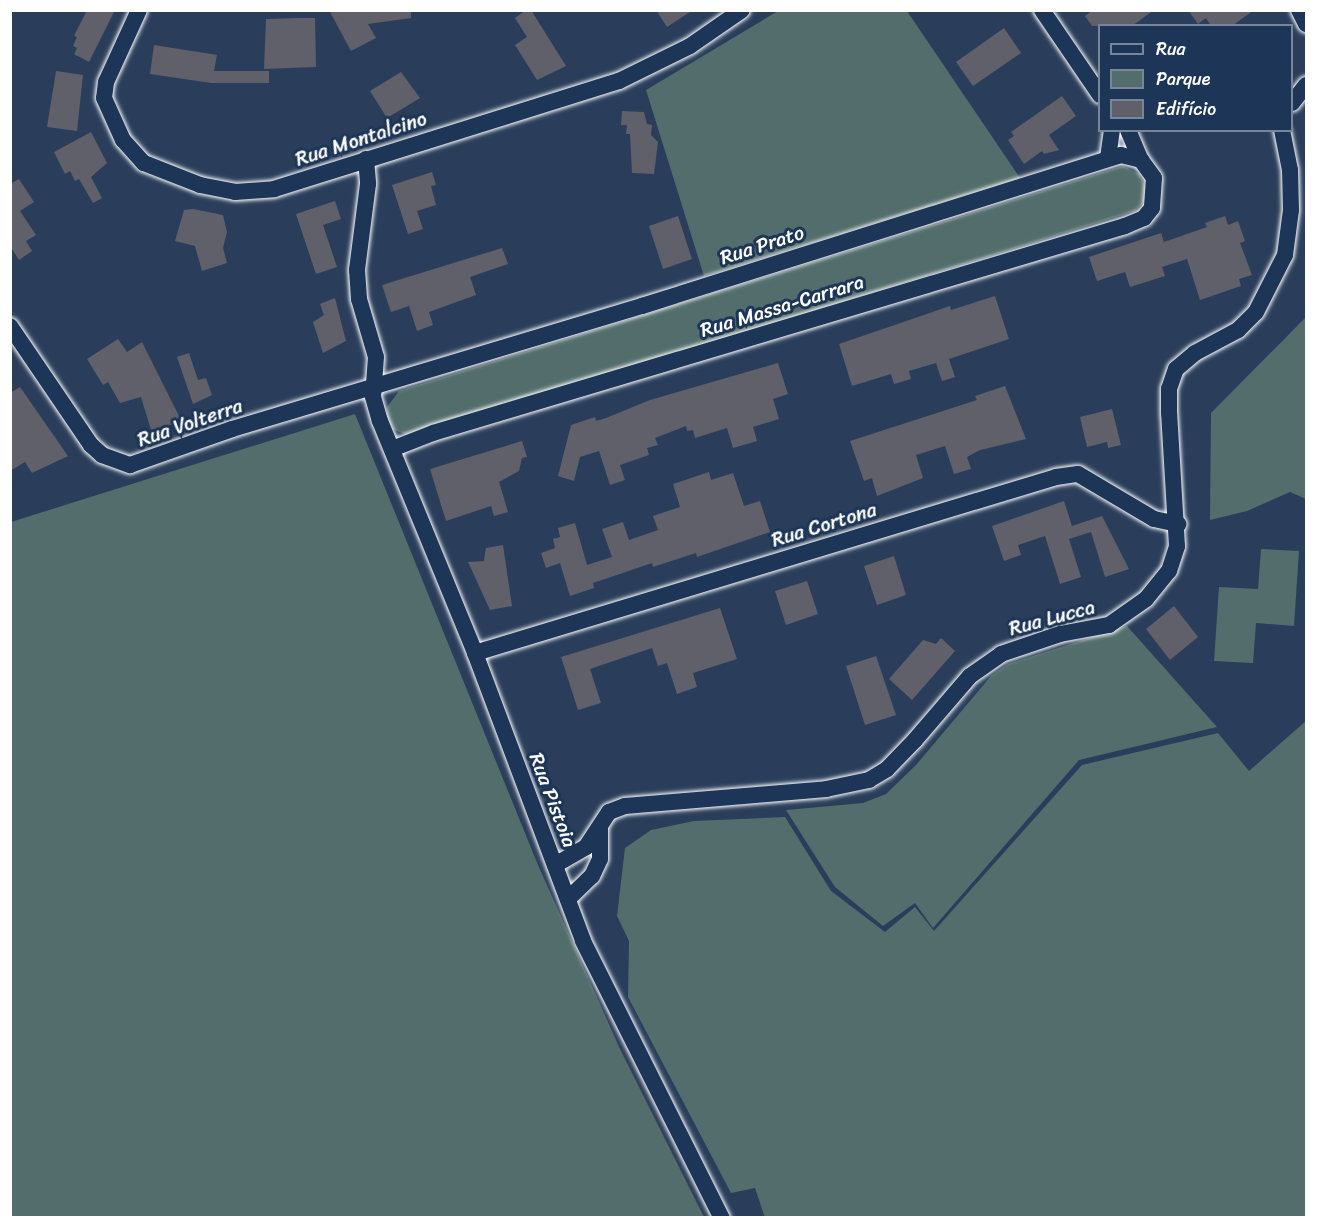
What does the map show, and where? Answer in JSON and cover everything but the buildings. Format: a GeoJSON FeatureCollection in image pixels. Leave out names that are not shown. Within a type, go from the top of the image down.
{"type":"FeatureCollection","features":[{"type":"Feature","properties":{"kind":"street","name":"Rua Montalcino"},"geometry":{"type":"LineString","coordinates":[[139,10],[106,82],[104,98],[123,140],[144,163],[200,185],[251,192],[274,189],[619,81],[681,51],[741,10]]}},
{"type":"Feature","properties":{"kind":"street"},"geometry":{"type":"LineString","coordinates":[[1042,10],[1098,92]]}},
{"type":"Feature","properties":{"kind":"street"},"geometry":{"type":"LineString","coordinates":[[1299,10],[1306,24]]}},
{"type":"Feature","properties":{"kind":"street"},"geometry":{"type":"LineString","coordinates":[[1293,102],[1306,85]]}},
{"type":"Feature","properties":{"kind":"street"},"geometry":{"type":"LineString","coordinates":[[1108,158],[1112,132]]}},
{"type":"Feature","properties":{"kind":"street"},"geometry":{"type":"LineString","coordinates":[[1129,132],[1141,160]]}},
{"type":"Feature","properties":{"kind":"street","name":"Rua Lucca"},"geometry":{"type":"LineString","coordinates":[[555,865],[586,847],[609,812],[633,804],[834,788],[877,777],[915,740],[970,676],[1001,654],[1060,634],[1109,625],[1146,599],[1169,571],[1177,546],[1178,524],[1169,389],[1182,362],[1238,330],[1256,312],[1275,280],[1285,255],[1291,210],[1290,170],[1282,132]]}},
{"type":"Feature","properties":{"kind":"street","name":"Rua Prato"},"geometry":{"type":"LineString","coordinates":[[374,386],[631,310],[1108,158],[1121,155],[1141,160]]}},
{"type":"Feature","properties":{"kind":"street","name":"Rua Pistoia"},"geometry":{"type":"LineString","coordinates":[[366,159],[368,184],[357,270],[358,299],[376,357],[373,397],[475,653],[584,941],[722,1218]]}},
{"type":"Feature","properties":{"kind":"street","name":"Rua Massa-Carrara"},"geometry":{"type":"LineString","coordinates":[[392,449],[433,433],[1125,226],[1143,218],[1152,208],[1154,178],[1141,160]]}},
{"type":"Feature","properties":{"kind":"street","name":"Rua Volterra"},"geometry":{"type":"LineString","coordinates":[[10,326],[91,445],[102,455],[130,465],[374,386]]}},
{"type":"Feature","properties":{"kind":"street","name":"Rua Cortona"},"geometry":{"type":"LineString","coordinates":[[475,653],[1056,477],[1078,474],[1154,519],[1178,524]]}},
{"type":"Feature","properties":{"kind":"street"},"geometry":{"type":"LineString","coordinates":[[568,899],[596,867],[600,824]]}},
{"type":"Feature","properties":{"kind":"green space"},"geometry":{"type":"Polygon","coordinates":[[[778,11],[907,11],[1020,178],[704,276],[646,90],[778,11]]]}},
{"type":"Feature","properties":{"kind":"green space"},"geometry":{"type":"Polygon","coordinates":[[[1123,166],[1139,174],[1147,190],[1146,199],[1135,211],[409,436],[392,429],[387,420],[387,407],[399,391],[1123,166]]]}},
{"type":"Feature","properties":{"kind":"green space"},"geometry":{"type":"Polygon","coordinates":[[[1306,317],[1306,499],[1290,492],[1247,511],[1210,520],[1211,413],[1306,317]]]}},
{"type":"Feature","properties":{"kind":"green space"},"geometry":{"type":"Polygon","coordinates":[[[355,414],[538,865],[620,1049],[704,1217],[11,1217],[11,522],[355,414]]]}},
{"type":"Feature","properties":{"kind":"green space"},"geometry":{"type":"Polygon","coordinates":[[[1261,549],[1299,551],[1294,626],[1256,623],[1253,663],[1214,661],[1219,587],[1258,589],[1261,549]]]}},
{"type":"Feature","properties":{"kind":"green space"},"geometry":{"type":"Polygon","coordinates":[[[1127,626],[1217,727],[1079,760],[933,928],[915,903],[883,926],[835,887],[786,810],[863,803],[886,794],[916,765],[991,676],[1008,664],[1127,626]]]}},
{"type":"Feature","properties":{"kind":"green space"},"geometry":{"type":"Polygon","coordinates":[[[1306,721],[1306,1217],[765,1218],[755,1188],[731,1193],[628,997],[629,941],[617,916],[625,848],[651,830],[694,821],[785,817],[831,891],[885,932],[915,907],[934,931],[1082,765],[1218,733],[1249,771],[1306,721]]]}}]}
